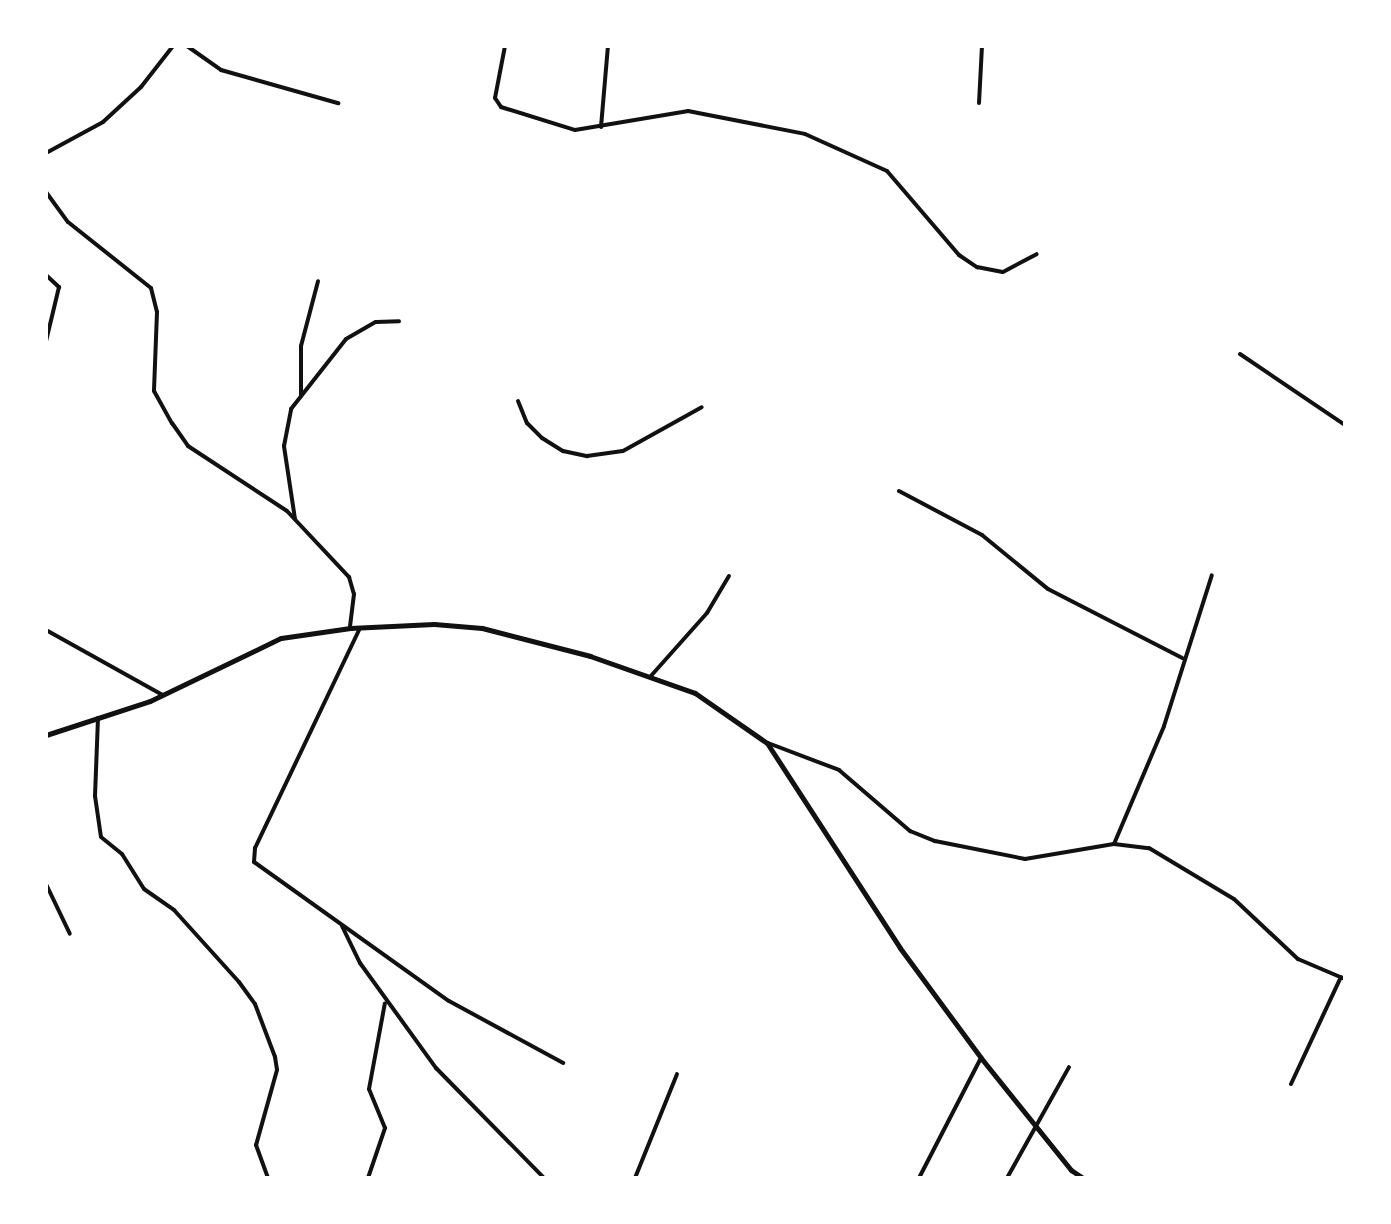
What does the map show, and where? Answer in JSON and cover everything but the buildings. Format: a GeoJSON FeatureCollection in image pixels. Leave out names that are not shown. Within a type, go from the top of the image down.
{"type":"FeatureCollection","features":[{"type":"Feature","properties":{"kind":"street"},"geometry":{"type":"LineString","coordinates":[[46,153],[103,122],[141,87],[173,46]]}},
{"type":"Feature","properties":{"kind":"street"},"geometry":{"type":"LineString","coordinates":[[187,46],[221,70],[338,103]]}},
{"type":"Feature","properties":{"kind":"street"},"geometry":{"type":"LineString","coordinates":[[505,46],[495,98],[501,107],[575,130],[601,127],[641,115],[688,111],[805,134],[887,171],[959,255],[977,267],[1003,272],[1037,254]]}},
{"type":"Feature","properties":{"kind":"street"},"geometry":{"type":"LineString","coordinates":[[601,127],[608,46]]}},
{"type":"Feature","properties":{"kind":"street"},"geometry":{"type":"LineString","coordinates":[[979,103],[982,46]]}},
{"type":"Feature","properties":{"kind":"street"},"geometry":{"type":"LineString","coordinates":[[46,192],[68,222],[151,288],[157,312],[154,391],[179,436],[295,521],[351,581],[350,628]]}},
{"type":"Feature","properties":{"kind":"street"},"geometry":{"type":"LineString","coordinates":[[46,275],[59,287],[46,341]]}},
{"type":"Feature","properties":{"kind":"street"},"geometry":{"type":"LineString","coordinates":[[301,396],[301,346],[318,281]]}},
{"type":"Feature","properties":{"kind":"street"},"geometry":{"type":"LineString","coordinates":[[295,521],[284,446],[291,409],[346,339],[376,322],[399,321]]}},
{"type":"Feature","properties":{"kind":"street"},"geometry":{"type":"LineString","coordinates":[[1240,354],[1345,425]]}},
{"type":"Feature","properties":{"kind":"street"},"geometry":{"type":"LineString","coordinates":[[518,401],[527,423],[542,438],[563,451],[587,456],[623,451],[702,407]]}},
{"type":"Feature","properties":{"kind":"street"},"geometry":{"type":"LineString","coordinates":[[899,491],[982,535],[1048,589],[1182,658]]}},
{"type":"Feature","properties":{"kind":"street"},"geometry":{"type":"LineString","coordinates":[[1114,844],[1164,726],[1182,658],[1200,624],[1212,575]]}},
{"type":"Feature","properties":{"kind":"street"},"geometry":{"type":"LineString","coordinates":[[650,677],[707,613],[729,576]]}},
{"type":"Feature","properties":{"kind":"street"},"geometry":{"type":"LineString","coordinates":[[46,735],[163,695],[281,638],[350,628],[482,628],[650,677],[720,706],[767,743],[839,770],[910,831],[935,841],[1025,859],[1114,844],[1149,848],[1191,869],[1234,899],[1298,959],[1343,978],[1291,1084]]}},
{"type":"Feature","properties":{"kind":"street"},"geometry":{"type":"LineString","coordinates":[[360,628],[254,856],[257,867],[449,1001],[563,1063]]}},
{"type":"Feature","properties":{"kind":"street"},"geometry":{"type":"LineString","coordinates":[[46,630],[163,695]]}},
{"type":"Feature","properties":{"kind":"street"},"geometry":{"type":"LineString","coordinates":[[99,716],[95,796],[101,837],[122,854],[144,889],[174,910],[239,982],[255,1004],[275,1057],[277,1070],[256,1137],[268,1178]]}},
{"type":"Feature","properties":{"kind":"street"},"geometry":{"type":"LineString","coordinates":[[767,743],[823,836],[981,1058],[1083,1178]]}},
{"type":"Feature","properties":{"kind":"street"},"geometry":{"type":"LineString","coordinates":[[46,884],[70,934]]}},
{"type":"Feature","properties":{"kind":"street"},"geometry":{"type":"LineString","coordinates":[[341,923],[386,1000],[436,1068],[544,1178]]}},
{"type":"Feature","properties":{"kind":"street"},"geometry":{"type":"LineString","coordinates":[[368,1178],[385,1128],[369,1089],[386,1000]]}},
{"type":"Feature","properties":{"kind":"street"},"geometry":{"type":"LineString","coordinates":[[919,1178],[981,1058]]}},
{"type":"Feature","properties":{"kind":"street"},"geometry":{"type":"LineString","coordinates":[[1007,1178],[1069,1067]]}},
{"type":"Feature","properties":{"kind":"street"},"geometry":{"type":"LineString","coordinates":[[635,1178],[677,1074]]}}]}
